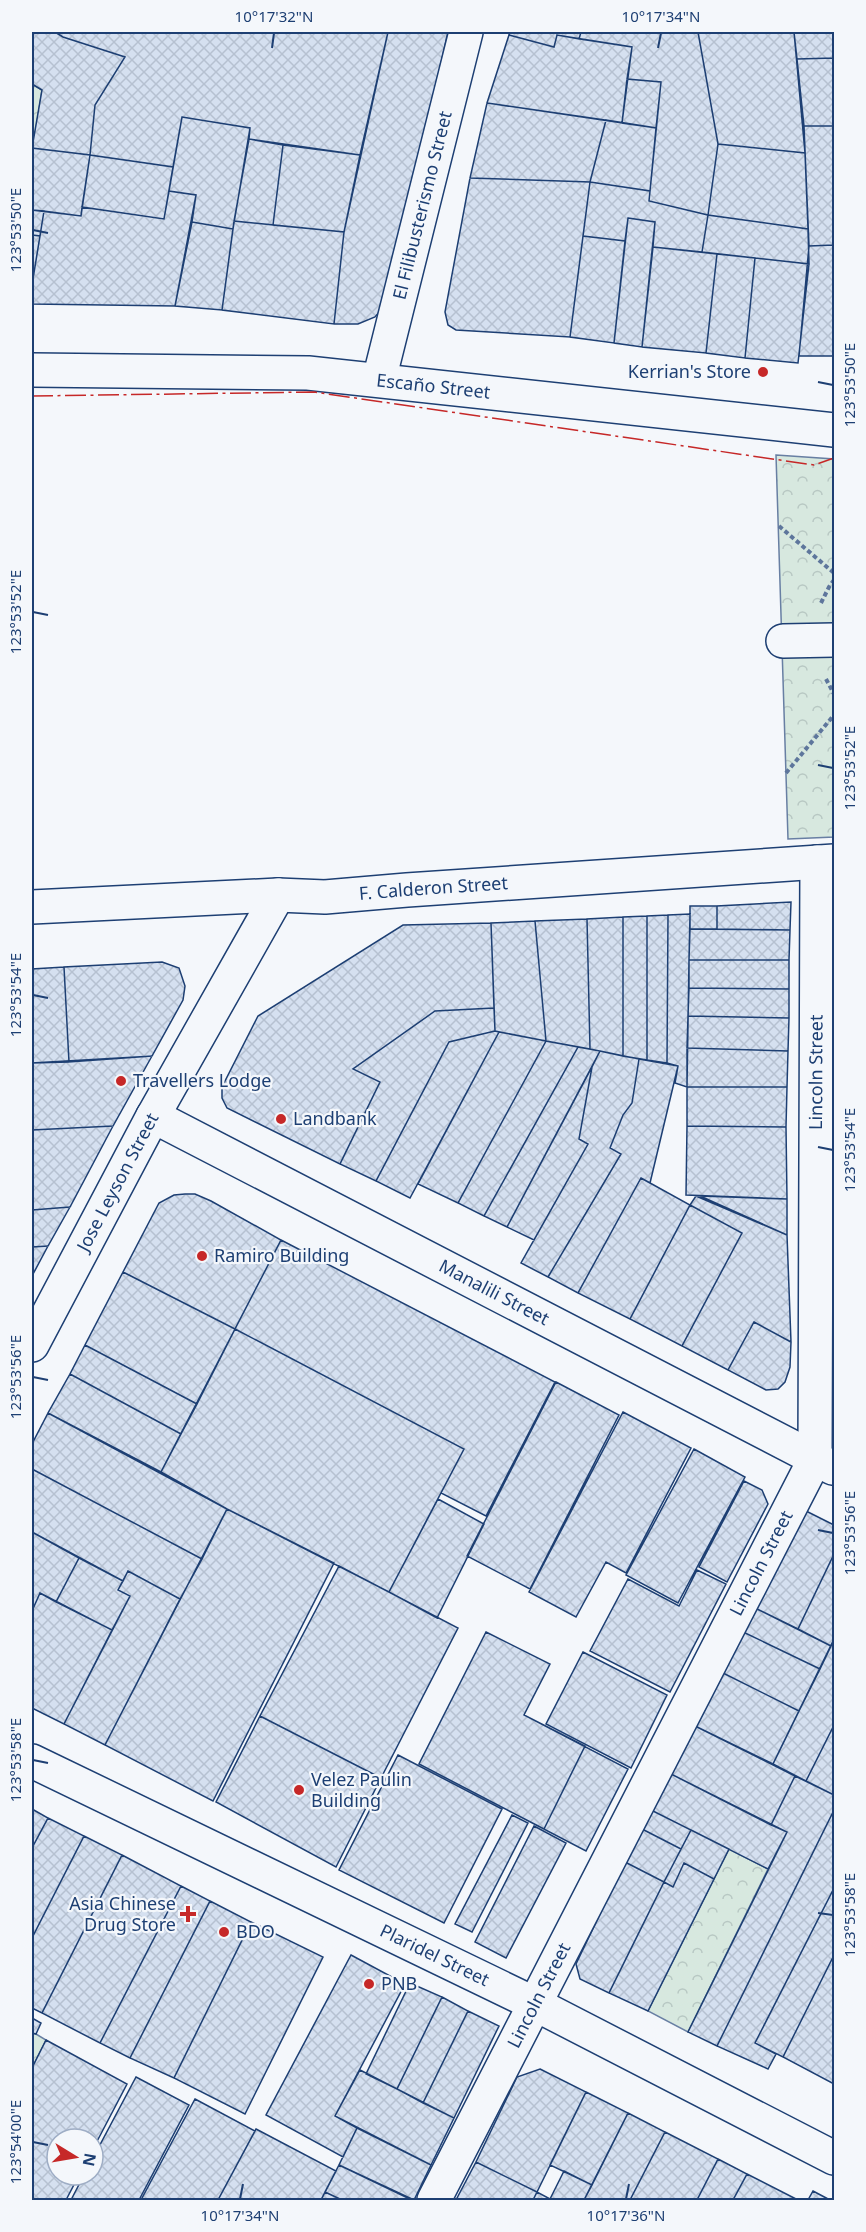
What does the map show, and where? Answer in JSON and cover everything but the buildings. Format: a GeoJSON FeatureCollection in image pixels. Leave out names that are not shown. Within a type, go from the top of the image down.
{"type":"FeatureCollection","features":[{"type":"Feature","properties":{"kind":"street","name":"El Filibusterismo Street"},"geometry":{"type":"LineString","coordinates":[[379,380],[466,32]]}},
{"type":"Feature","properties":{"kind":"street","name":"Escaño Street"},"geometry":{"type":"LineString","coordinates":[[32,370],[308,372],[834,430]]}},
{"type":"Feature","properties":{"kind":"street"},"geometry":{"type":"LineString","coordinates":[[783,641],[834,640]]}},
{"type":"Feature","properties":{"kind":"street","name":"F. Calderon Street"},"geometry":{"type":"LineString","coordinates":[[32,908],[278,895],[325,897],[826,862]]}},
{"type":"Feature","properties":{"kind":"street","name":"Lincoln Street"},"geometry":{"type":"LineString","coordinates":[[434,2200],[535,2004],[825,1464],[826,862]]}},
{"type":"Feature","properties":{"kind":"street","name":"Jose Leyson Street"},"geometry":{"type":"LineString","coordinates":[[32,1345],[153,1116],[278,895]]}},
{"type":"Feature","properties":{"kind":"street","name":"Manalili Street"},"geometry":{"type":"LineString","coordinates":[[153,1116],[825,1464]]}},
{"type":"Feature","properties":{"kind":"street","name":"Plaridel Street"},"geometry":{"type":"LineString","coordinates":[[32,1761],[535,2004],[834,2158]]}},
{"type":"Feature","properties":{"kind":"path"},"geometry":{"type":"LineString","coordinates":[[779,526],[834,573]]}},
{"type":"Feature","properties":{"kind":"path"},"geometry":{"type":"LineString","coordinates":[[786,773],[834,715]]}},
{"type":"Feature","properties":{"kind":"green space"},"geometry":{"type":"Polygon","coordinates":[[[32,84],[42,90],[32,154],[32,84]]]}},
{"type":"Feature","properties":{"kind":"green space"},"geometry":{"type":"Polygon","coordinates":[[[776,455],[834,459],[834,837],[788,839],[776,455]]]}},
{"type":"Feature","properties":{"kind":"green space"},"geometry":{"type":"Polygon","coordinates":[[[729,1849],[768,1869],[688,2032],[648,2011],[729,1849]]]}},
{"type":"Feature","properties":{"kind":"green space"},"geometry":{"type":"Polygon","coordinates":[[[32,2033],[46,2040],[32,2068],[32,2033]]]}},
{"type":"Feature","properties":{"kind":"power"},"geometry":{"type":"LineString","coordinates":[[32,396],[314,392],[814,465],[834,458]]}},
{"type":"Feature","properties":{"kind":"place","name":"Kerrian's Store"},"geometry":{"type":"Point","coordinates":[763,372]}},
{"type":"Feature","properties":{"kind":"place","name":"Travellers Lodge"},"geometry":{"type":"Point","coordinates":[121,1081]}},
{"type":"Feature","properties":{"kind":"place","name":"Landbank"},"geometry":{"type":"Point","coordinates":[281,1119]}},
{"type":"Feature","properties":{"kind":"place","name":"Ramiro Building"},"geometry":{"type":"Point","coordinates":[202,1256]}},
{"type":"Feature","properties":{"kind":"place","name":"Velez Paulin Building"},"geometry":{"type":"Point","coordinates":[299,1790]}},
{"type":"Feature","properties":{"kind":"place","name":"Asia Chinese Drug Store"},"geometry":{"type":"Point","coordinates":[188,1914]}},
{"type":"Feature","properties":{"kind":"place","name":"BDO"},"geometry":{"type":"Point","coordinates":[224,1932]}},
{"type":"Feature","properties":{"kind":"place","name":"PNB"},"geometry":{"type":"Point","coordinates":[369,1984]}}]}
